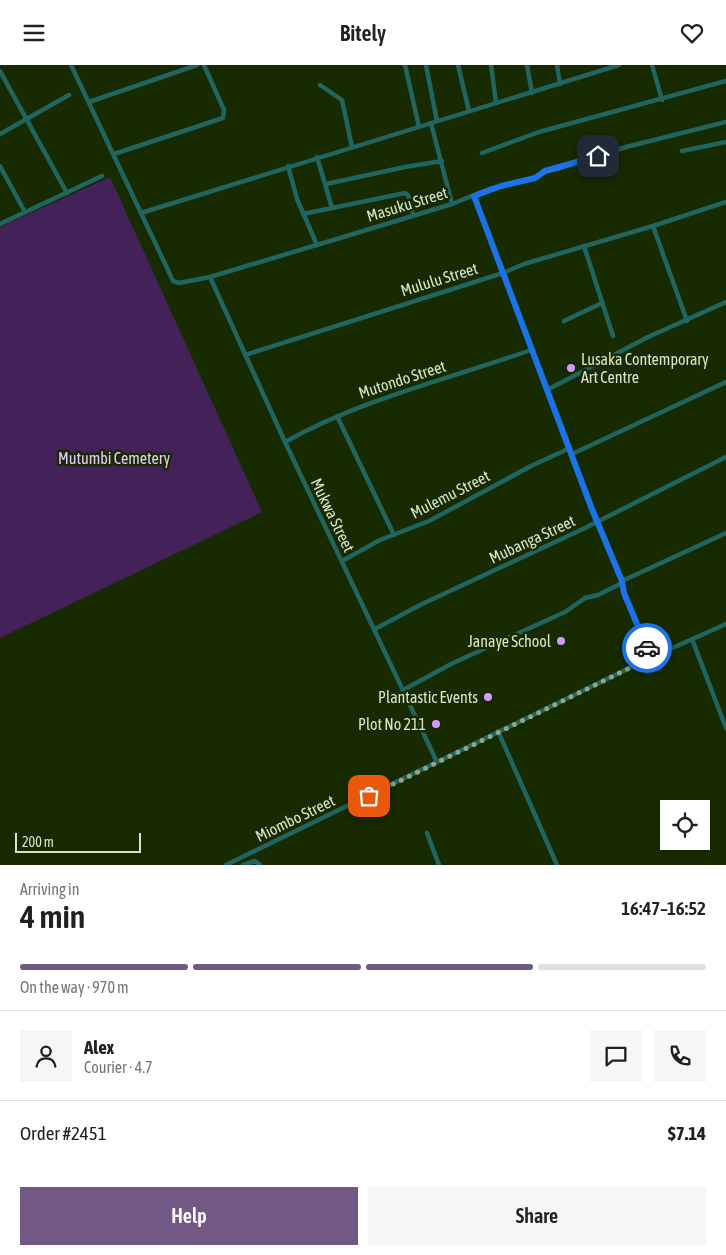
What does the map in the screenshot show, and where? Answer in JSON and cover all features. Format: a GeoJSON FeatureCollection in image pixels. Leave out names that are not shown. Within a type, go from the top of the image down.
{"type":"FeatureCollection","features":[{"type":"Feature","properties":{"kind":"street"},"geometry":{"type":"LineString","coordinates":[[71,65],[141,213],[619,65]]}},
{"type":"Feature","properties":{"kind":"street"},"geometry":{"type":"LineString","coordinates":[[89,102],[197,65]]}},
{"type":"Feature","properties":{"kind":"street"},"geometry":{"type":"LineString","coordinates":[[114,154],[223,118],[224,110],[204,65]]}},
{"type":"Feature","properties":{"kind":"street"},"geometry":{"type":"LineString","coordinates":[[405,65],[419,127]]}},
{"type":"Feature","properties":{"kind":"street"},"geometry":{"type":"LineString","coordinates":[[426,65],[437,121]]}},
{"type":"Feature","properties":{"kind":"street"},"geometry":{"type":"LineString","coordinates":[[458,65],[469,111]]}},
{"type":"Feature","properties":{"kind":"street"},"geometry":{"type":"LineString","coordinates":[[491,65],[496,103]]}},
{"type":"Feature","properties":{"kind":"street"},"geometry":{"type":"LineString","coordinates":[[527,65],[532,93]]}},
{"type":"Feature","properties":{"kind":"street"},"geometry":{"type":"LineString","coordinates":[[557,65],[560,84]]}},
{"type":"Feature","properties":{"kind":"street"},"geometry":{"type":"LineString","coordinates":[[652,65],[662,100]]}},
{"type":"Feature","properties":{"kind":"street"},"geometry":{"type":"LineString","coordinates":[[0,71],[67,193]]}},
{"type":"Feature","properties":{"kind":"street"},"geometry":{"type":"LineString","coordinates":[[482,153],[539,132],[726,81]]}},
{"type":"Feature","properties":{"kind":"street"},"geometry":{"type":"LineString","coordinates":[[320,85],[342,100],[352,147]]}},
{"type":"Feature","properties":{"kind":"street"},"geometry":{"type":"LineString","coordinates":[[0,134],[69,95]]}},
{"type":"Feature","properties":{"kind":"street","name":"Masuku Street"},"geometry":{"type":"LineString","coordinates":[[141,213],[173,281],[179,283],[210,277],[452,204],[489,189],[535,178],[545,171],[726,122]]}},
{"type":"Feature","properties":{"kind":"street"},"geometry":{"type":"LineString","coordinates":[[431,123],[452,204]]}},
{"type":"Feature","properties":{"kind":"street"},"geometry":{"type":"LineString","coordinates":[[682,151],[726,142]]}},
{"type":"Feature","properties":{"kind":"street"},"geometry":{"type":"LineString","coordinates":[[317,157],[332,208]]}},
{"type":"Feature","properties":{"kind":"street"},"geometry":{"type":"LineString","coordinates":[[326,185],[405,167],[442,161]]}},
{"type":"Feature","properties":{"kind":"street"},"geometry":{"type":"LineString","coordinates":[[0,166],[26,212]]}},
{"type":"Feature","properties":{"kind":"street"},"geometry":{"type":"LineString","coordinates":[[288,166],[303,214],[317,245]]}},
{"type":"Feature","properties":{"kind":"street"},"geometry":{"type":"LineString","coordinates":[[0,224],[102,176]]}},
{"type":"Feature","properties":{"kind":"street"},"geometry":{"type":"LineString","coordinates":[[303,214],[404,193],[408,195],[413,215]]}},
{"type":"Feature","properties":{"kind":"street"},"geometry":{"type":"LineString","coordinates":[[474,196],[531,351],[548,390],[650,658]]}},
{"type":"Feature","properties":{"kind":"street","name":"Mululu Street"},"geometry":{"type":"LineString","coordinates":[[245,355],[503,273],[524,264],[653,226],[726,202]]}},
{"type":"Feature","properties":{"kind":"street"},"geometry":{"type":"LineString","coordinates":[[653,226],[687,321]]}},
{"type":"Feature","properties":{"kind":"street"},"geometry":{"type":"LineString","coordinates":[[584,246],[613,336]]}},
{"type":"Feature","properties":{"kind":"street","name":"Mukwa Street"},"geometry":{"type":"LineString","coordinates":[[210,277],[285,442],[437,762]]}},
{"type":"Feature","properties":{"kind":"street"},"geometry":{"type":"LineString","coordinates":[[548,390],[648,337],[726,302]]}},
{"type":"Feature","properties":{"kind":"street"},"geometry":{"type":"LineString","coordinates":[[564,321],[602,303]]}},
{"type":"Feature","properties":{"kind":"street","name":"Mutondo Street"},"geometry":{"type":"LineString","coordinates":[[285,442],[316,424],[353,409],[415,387],[531,351]]}},
{"type":"Feature","properties":{"kind":"street"},"geometry":{"type":"LineString","coordinates":[[572,454],[726,381]]}},
{"type":"Feature","properties":{"kind":"street"},"geometry":{"type":"LineString","coordinates":[[337,416],[394,535]]}},
{"type":"Feature","properties":{"kind":"street","name":"Mulemu Street"},"geometry":{"type":"LineString","coordinates":[[342,561],[394,535],[429,521],[531,466],[570,448]]}},
{"type":"Feature","properties":{"kind":"street","name":"Mubanga Street"},"geometry":{"type":"LineString","coordinates":[[375,629],[420,605],[597,522],[726,457]]}},
{"type":"Feature","properties":{"kind":"street"},"geometry":{"type":"LineString","coordinates":[[403,690],[453,663],[565,612],[585,598],[598,595],[726,533]]}},
{"type":"Feature","properties":{"kind":"street","name":"Miombo Street"},"geometry":{"type":"LineString","coordinates":[[226,865],[650,658],[726,625]]}},
{"type":"Feature","properties":{"kind":"street"},"geometry":{"type":"LineString","coordinates":[[692,639],[726,728]]}},
{"type":"Feature","properties":{"kind":"street"},"geometry":{"type":"LineString","coordinates":[[498,731],[556,865]]}},
{"type":"Feature","properties":{"kind":"street"},"geometry":{"type":"LineString","coordinates":[[427,833],[439,865]]}},
{"type":"Feature","properties":{"kind":"street"},"geometry":{"type":"LineString","coordinates":[[242,865],[255,861],[260,865]]}},
{"type":"Feature","properties":{"kind":"green space","name":"Mutumbi Cemetery"},"geometry":{"type":"Polygon","coordinates":[[[110,177],[262,512],[0,638],[0,227],[110,177]]]}},
{"type":"Feature","properties":{"kind":"way so far"},"geometry":{"type":"LineString","coordinates":[[369,796],[650,658],[647,648]]}},
{"type":"Feature","properties":{"kind":"place","name":"Lusaka Contemporary Art Centre"},"geometry":{"type":"Point","coordinates":[571,368]}},
{"type":"Feature","properties":{"kind":"place","name":"Janaye School"},"geometry":{"type":"Point","coordinates":[561,641]}},
{"type":"Feature","properties":{"kind":"place","name":"Plantastic Events"},"geometry":{"type":"Point","coordinates":[488,697]}},
{"type":"Feature","properties":{"kind":"place","name":"Plot No 211"},"geometry":{"type":"Point","coordinates":[436,724]}},
{"type":"Feature","properties":{"kind":"route"},"geometry":{"type":"LineString","coordinates":[[598,156],[545,171],[535,178],[489,189],[474,196],[492,240],[531,351],[548,390],[592,509],[622,581],[624,593],[647,648]]}}]}
